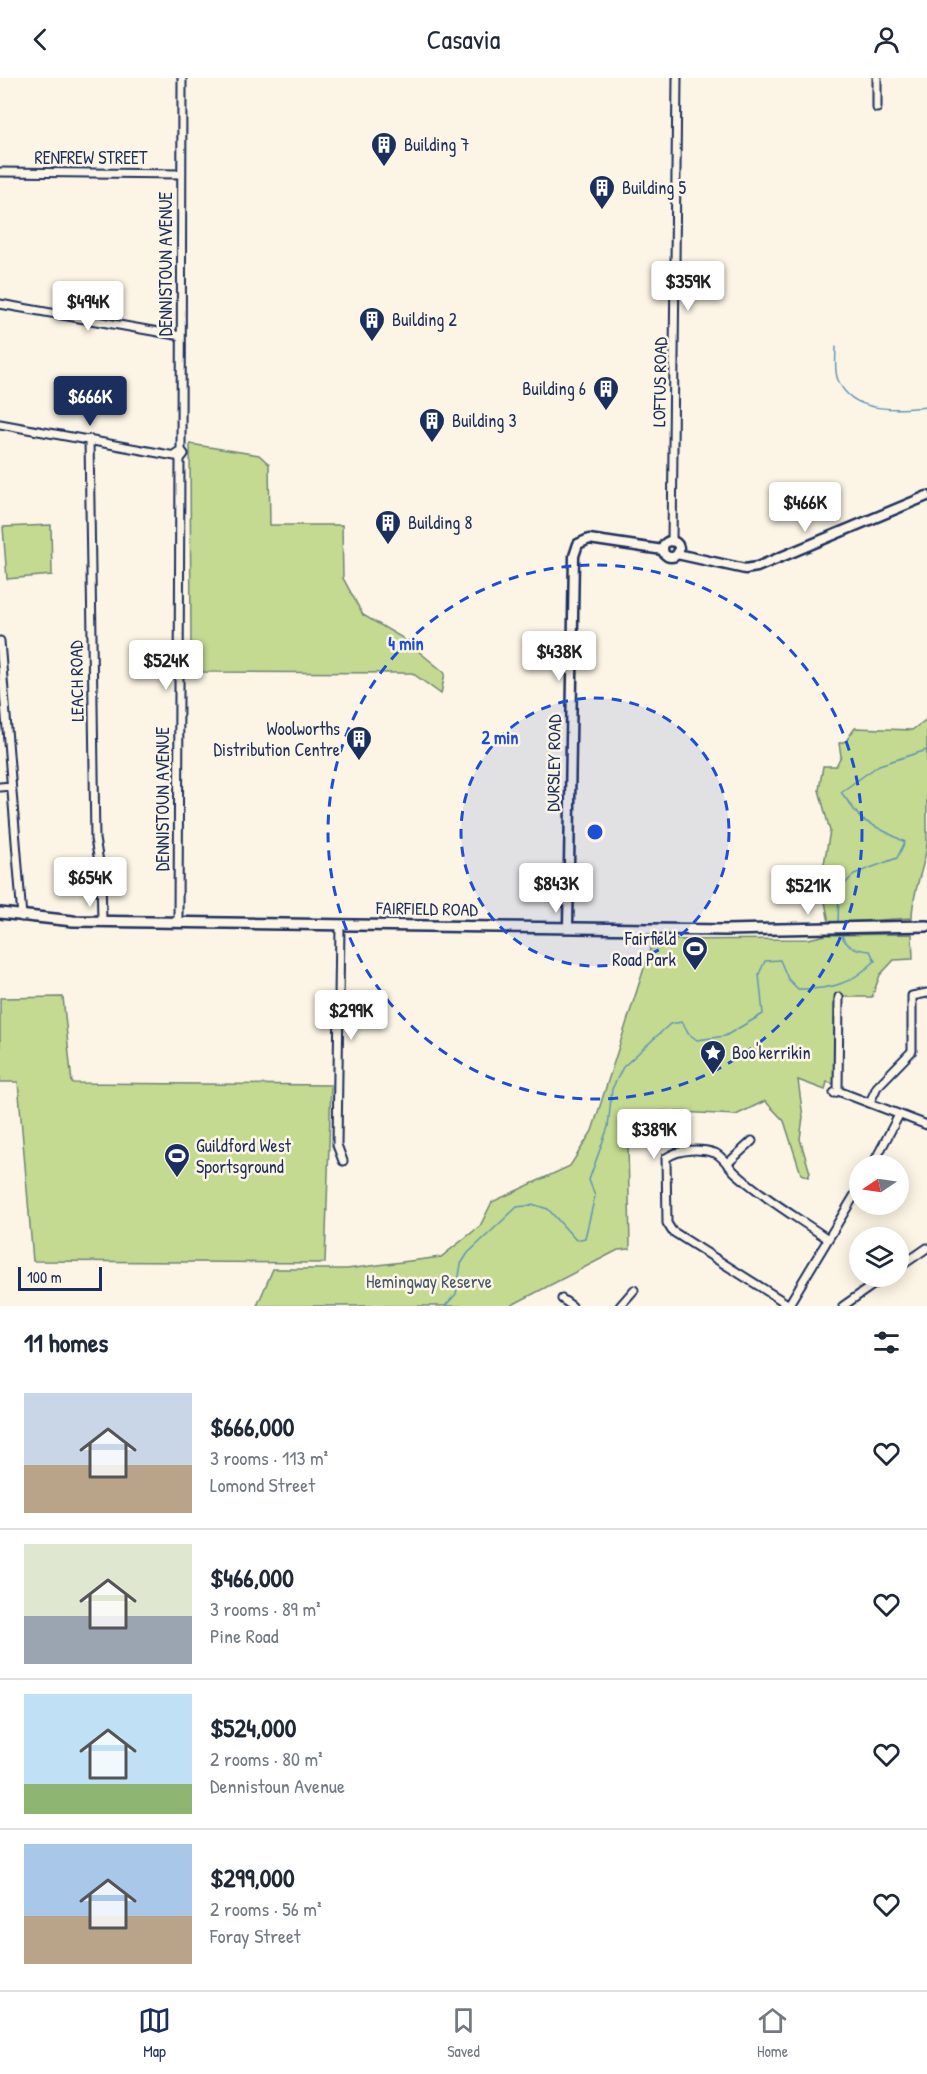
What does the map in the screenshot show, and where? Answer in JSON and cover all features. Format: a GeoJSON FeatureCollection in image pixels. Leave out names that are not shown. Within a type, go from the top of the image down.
{"type":"FeatureCollection","features":[{"type":"Feature","properties":{"kind":"main road","name":"FAIRFIELD ROAD"},"geometry":{"type":"LineString","coordinates":[[0,913],[48,920],[102,922],[830,930],[927,926]]}},
{"type":"Feature","properties":{"kind":"street","name":"DENNISTOUN AVENUE"},"geometry":{"type":"LineString","coordinates":[[178,922],[178,455],[182,78]]}},
{"type":"Feature","properties":{"kind":"street","name":"LOFTUS ROAD"},"geometry":{"type":"LineString","coordinates":[[672,542],[677,78]]}},
{"type":"Feature","properties":{"kind":"street"},"geometry":{"type":"LineString","coordinates":[[877,78],[877,108]]}},
{"type":"Feature","properties":{"kind":"street","name":"RENFREW STREET"},"geometry":{"type":"LineString","coordinates":[[0,172],[181,174]]}},
{"type":"Feature","properties":{"kind":"street"},"geometry":{"type":"LineString","coordinates":[[0,304],[181,336]]}},
{"type":"Feature","properties":{"kind":"street"},"geometry":{"type":"LineString","coordinates":[[0,424],[178,455]]}},
{"type":"Feature","properties":{"kind":"street","name":"LEACH ROAD"},"geometry":{"type":"LineString","coordinates":[[89,439],[95,839],[101,873],[102,922]]}},
{"type":"Feature","properties":{"kind":"street"},"geometry":{"type":"LineString","coordinates":[[677,554],[678,546],[672,542],[666,544],[663,550],[669,557],[677,554],[745,569],[758,567],[927,496]]}},
{"type":"Feature","properties":{"kind":"street","name":"DURSLEY ROAD"},"geometry":{"type":"LineString","coordinates":[[568,927],[574,556],[579,544],[589,539],[663,550]]}},
{"type":"Feature","properties":{"kind":"street"},"geometry":{"type":"LineString","coordinates":[[0,641],[2,689],[22,916]]}},
{"type":"Feature","properties":{"kind":"street"},"geometry":{"type":"LineString","coordinates":[[0,787],[11,786]]}},
{"type":"Feature","properties":{"kind":"street"},"geometry":{"type":"LineString","coordinates":[[340,925],[337,1144],[343,1161]]}},
{"type":"Feature","properties":{"kind":"street"},"geometry":{"type":"LineString","coordinates":[[870,1102],[877,1087],[912,1051],[912,996],[927,993]]}},
{"type":"Feature","properties":{"kind":"street"},"geometry":{"type":"LineString","coordinates":[[839,997],[836,1092],[870,1102],[927,1125]]}},
{"type":"Feature","properties":{"kind":"street"},"geometry":{"type":"LineString","coordinates":[[878,1155],[899,1115]]}},
{"type":"Feature","properties":{"kind":"street"},"geometry":{"type":"LineString","coordinates":[[727,1164],[752,1141]]}},
{"type":"Feature","properties":{"kind":"street"},"geometry":{"type":"LineString","coordinates":[[828,1239],[757,1190],[718,1154],[703,1150],[674,1152],[666,1158],[667,1223],[672,1231],[788,1306],[849,1204]]}},
{"type":"Feature","properties":{"kind":"street"},"geometry":{"type":"LineString","coordinates":[[909,1260],[927,1248]]}},
{"type":"Feature","properties":{"kind":"street"},"geometry":{"type":"LineString","coordinates":[[843,1306],[870,1287]]}},
{"type":"Feature","properties":{"kind":"street"},"geometry":{"type":"LineString","coordinates":[[620,1306],[634,1290]]}},
{"type":"Feature","properties":{"kind":"street"},"geometry":{"type":"LineString","coordinates":[[562,1299],[572,1306]]}},
{"type":"Feature","properties":{"kind":"green space"},"geometry":{"type":"Polygon","coordinates":[[[190,444],[259,455],[269,464],[270,525],[342,525],[343,578],[363,615],[401,637],[445,673],[441,694],[412,673],[203,672],[191,643],[190,444]]]}},
{"type":"Feature","properties":{"kind":"green space"},"geometry":{"type":"Polygon","coordinates":[[[51,525],[52,575],[7,579],[3,527],[51,525]]]}},
{"type":"Feature","properties":{"kind":"green space"},"geometry":{"type":"Polygon","coordinates":[[[927,719],[927,845],[914,899],[912,918],[829,923],[821,880],[830,831],[819,790],[823,766],[836,766],[841,756],[839,743],[846,741],[855,728],[912,730],[927,719]]]}},
{"type":"Feature","properties":{"kind":"green space","name":"Fairfield Road Park"},"geometry":{"type":"Polygon","coordinates":[[[912,934],[913,959],[894,960],[880,975],[872,997],[836,997],[834,1084],[827,1082],[825,1090],[798,1080],[803,1117],[800,1139],[810,1173],[808,1177],[801,1174],[784,1121],[765,1101],[736,1115],[662,1111],[642,1124],[628,1144],[630,1249],[618,1250],[510,1306],[257,1306],[273,1269],[347,1269],[441,1257],[480,1226],[492,1202],[570,1166],[592,1131],[653,940],[808,939],[826,935],[912,934]]]}},
{"type":"Feature","properties":{"kind":"green space","name":"Guildford West Sportsground"},"geometry":{"type":"Polygon","coordinates":[[[63,997],[72,1083],[331,1085],[325,1263],[33,1261],[18,1082],[0,1082],[0,998],[63,997]]]}},
{"type":"Feature","properties":{"kind":"waterway"},"geometry":{"type":"LineString","coordinates":[[836,347],[838,380],[854,399],[864,404],[889,409],[927,407]]}},
{"type":"Feature","properties":{"kind":"waterway"},"geometry":{"type":"LineString","coordinates":[[838,923],[839,891],[854,874],[897,858],[905,842],[861,819],[841,792],[879,765],[927,750]]}},
{"type":"Feature","properties":{"kind":"waterway"},"geometry":{"type":"LineString","coordinates":[[445,1306],[456,1294],[461,1264],[468,1253],[517,1207],[535,1205],[548,1209],[576,1240],[585,1238],[595,1196],[589,1180],[608,1127],[612,1089],[623,1067],[670,1024],[682,1022],[689,1034],[697,1040],[725,1036],[763,1014],[759,974],[765,961],[780,960],[788,979],[798,989],[831,987],[849,980],[875,961],[870,951],[852,947],[845,942],[841,933]]}},
{"type":"Feature","properties":{"kind":"place","name":"Building 7"},"geometry":{"type":"Point","coordinates":[384,168]}},
{"type":"Feature","properties":{"kind":"place","name":"Building 5"},"geometry":{"type":"Point","coordinates":[602,211]}},
{"type":"Feature","properties":{"kind":"place","name":"Building 2"},"geometry":{"type":"Point","coordinates":[372,343]}},
{"type":"Feature","properties":{"kind":"place","name":"Building 6"},"geometry":{"type":"Point","coordinates":[606,412]}},
{"type":"Feature","properties":{"kind":"place","name":"Building 3"},"geometry":{"type":"Point","coordinates":[432,444]}},
{"type":"Feature","properties":{"kind":"place","name":"Building 8"},"geometry":{"type":"Point","coordinates":[388,546]}},
{"type":"Feature","properties":{"kind":"place","name":"Woolworths Distribution Centre"},"geometry":{"type":"Point","coordinates":[359,762]}},
{"type":"Feature","properties":{"kind":"place","name":"Fairfield Road Park"},"geometry":{"type":"Point","coordinates":[695,972]}},
{"type":"Feature","properties":{"kind":"place","name":"Boo'kerrikin"},"geometry":{"type":"Point","coordinates":[713,1076]}},
{"type":"Feature","properties":{"kind":"place","name":"Guildford West Sportsground"},"geometry":{"type":"Point","coordinates":[177,1179]}},
{"type":"Feature","properties":{"kind":"park label","name":"Hemingway Reserve"},"geometry":{"type":"Point","coordinates":[429,1282]}}]}
